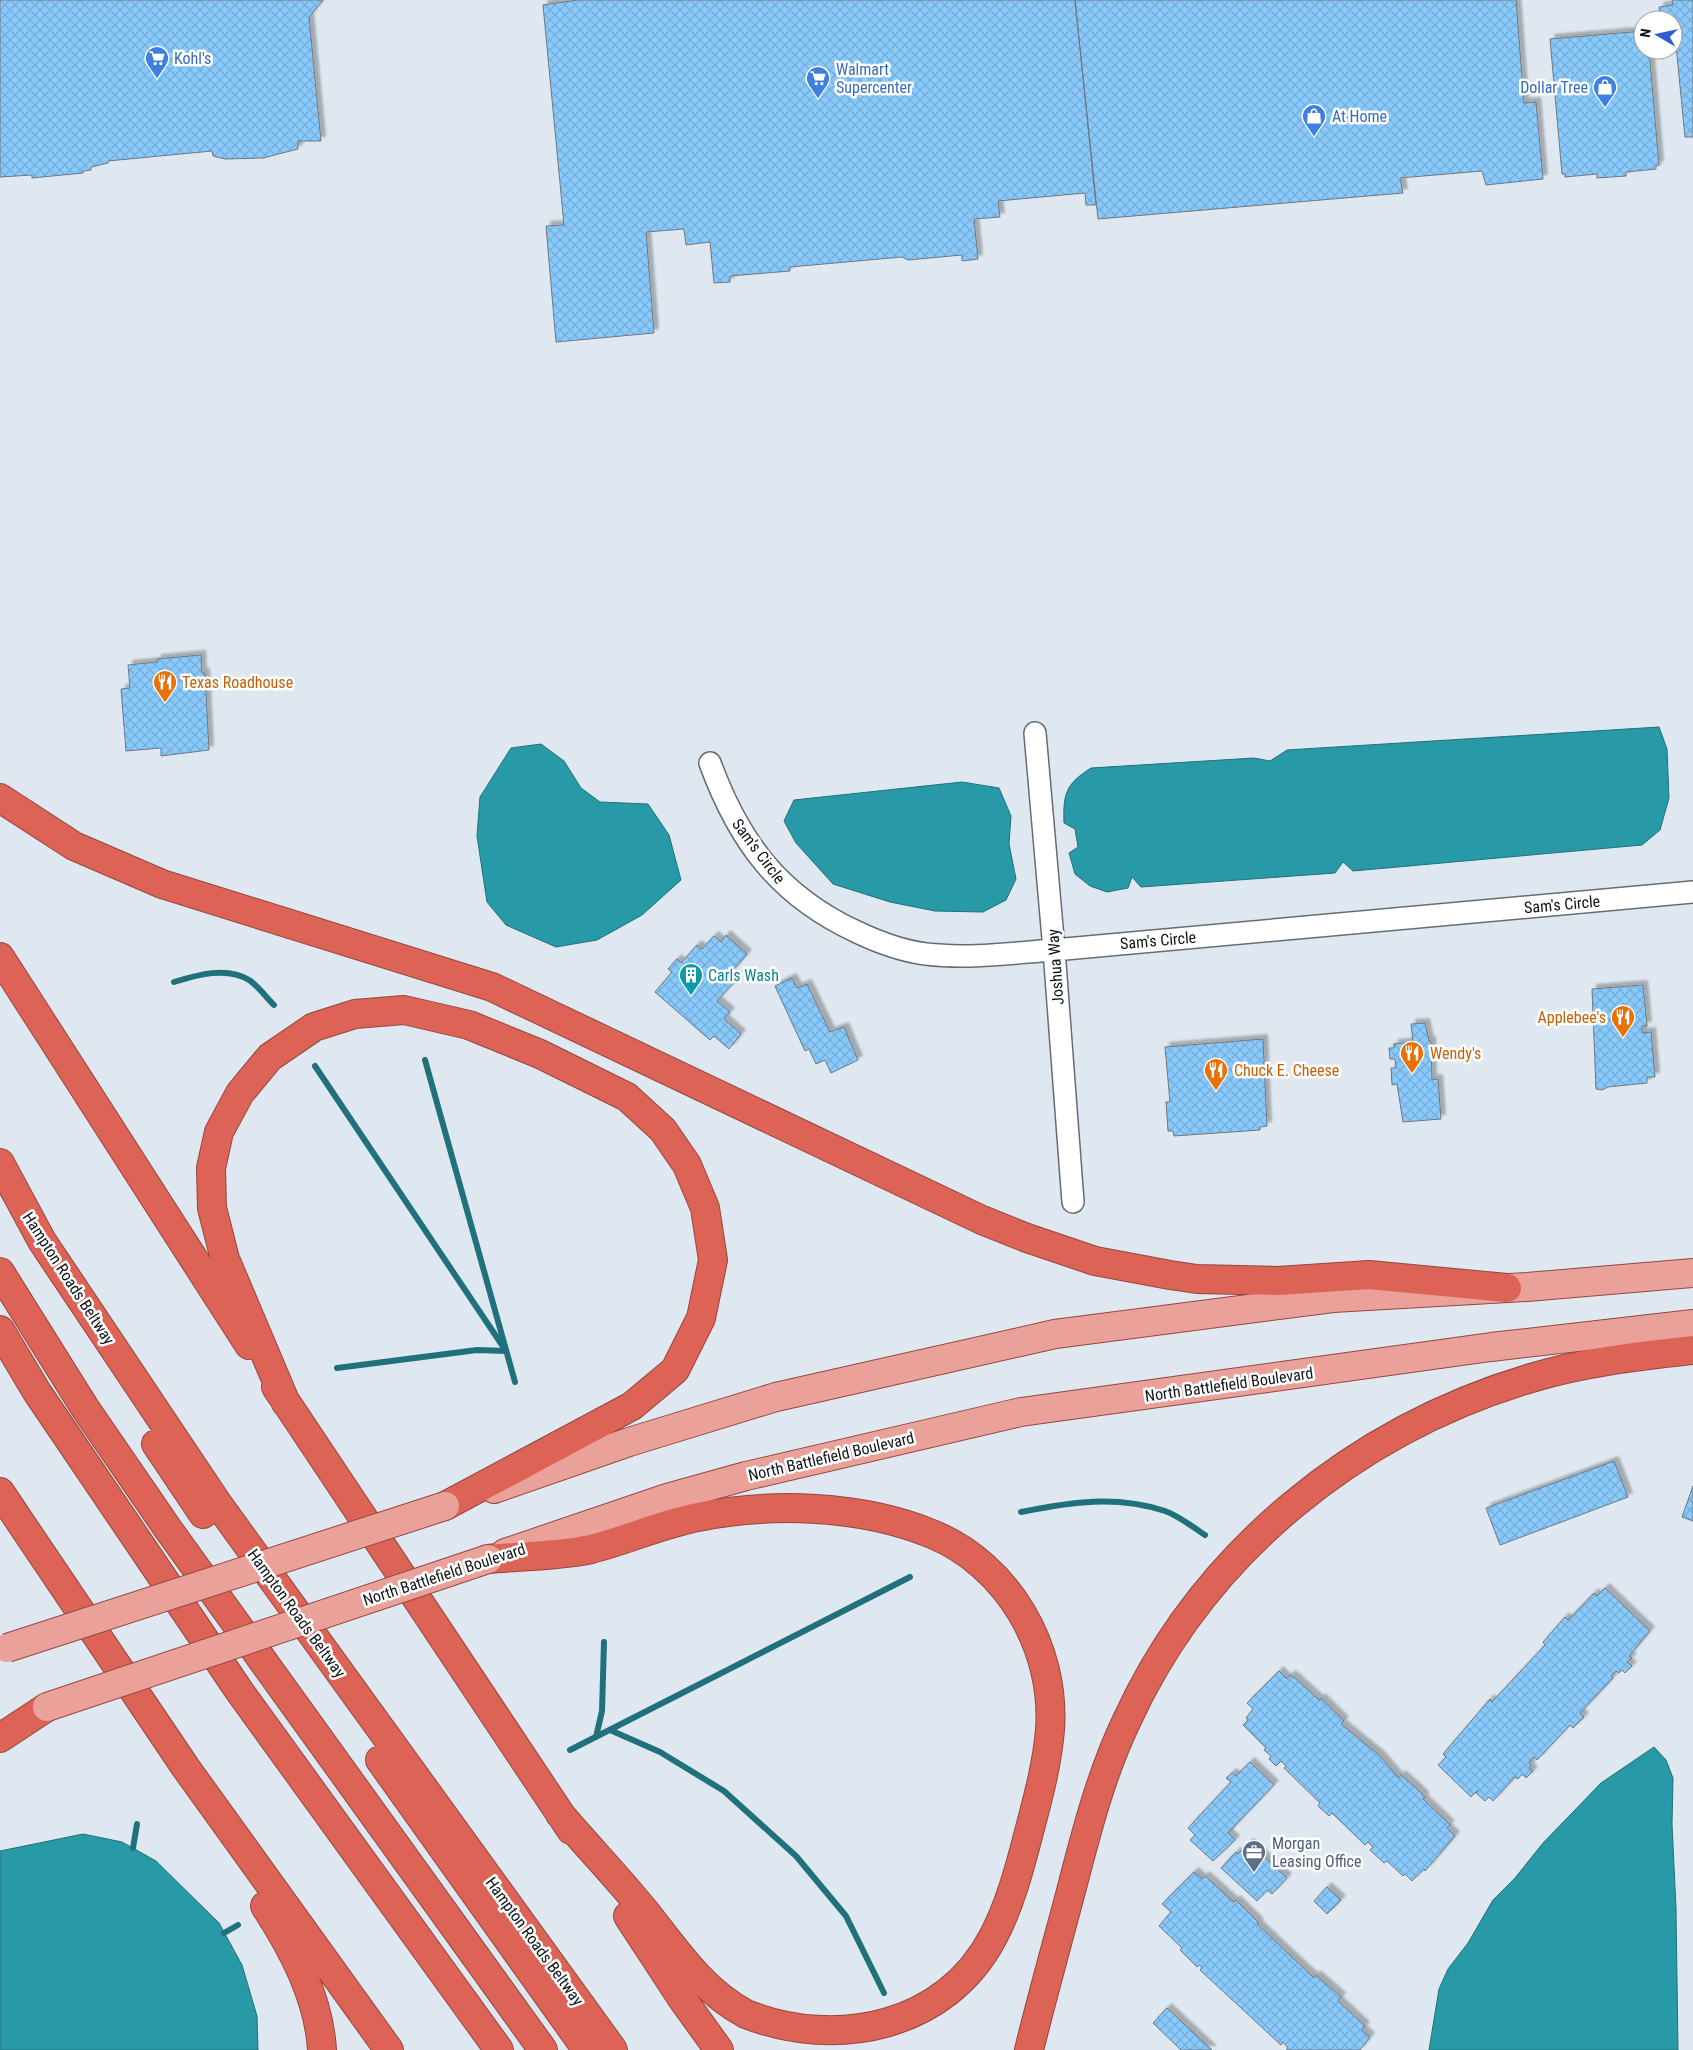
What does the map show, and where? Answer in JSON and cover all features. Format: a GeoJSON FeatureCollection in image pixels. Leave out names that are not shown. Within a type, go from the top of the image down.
{"type":"FeatureCollection","features":[{"type":"Feature","properties":{"kind":"highway"},"geometry":{"type":"LineString","coordinates":[[0,798],[74,846],[162,884],[492,987],[882,1174],[944,1200],[982,1220],[1064,1251],[1134,1270],[1197,1279],[1278,1281],[1370,1275],[1507,1288]]}},
{"type":"Feature","properties":{"kind":"highway"},"geometry":{"type":"LineString","coordinates":[[0,957],[286,1403],[683,2000],[720,2050]]}},
{"type":"Feature","properties":{"kind":"highway"},"geometry":{"type":"LineString","coordinates":[[286,1403],[225,1259],[212,1208],[211,1168],[219,1132],[240,1093],[270,1057],[314,1027],[355,1014],[404,1010],[469,1025],[540,1054],[627,1097],[663,1130],[687,1165],[705,1208],[714,1260],[701,1318],[675,1370],[632,1406],[445,1506]]}},
{"type":"Feature","properties":{"kind":"highway","name":"Hampton Roads Beltway"},"geometry":{"type":"LineString","coordinates":[[0,1163],[42,1240],[218,1504],[614,2050]]}},
{"type":"Feature","properties":{"kind":"highway"},"geometry":{"type":"LineString","coordinates":[[0,1204],[180,1482],[587,2050]]}},
{"type":"Feature","properties":{"kind":"highway"},"geometry":{"type":"LineString","coordinates":[[0,1272],[86,1408],[168,1529],[543,2050]]}},
{"type":"Feature","properties":{"kind":"highway"},"geometry":{"type":"LineString","coordinates":[[0,1330],[37,1392],[240,1692],[499,2050]]}},
{"type":"Feature","properties":{"kind":"highway"},"geometry":{"type":"LineString","coordinates":[[1029,2050],[1084,1842],[1115,1747],[1144,1684],[1164,1651],[1236,1556],[1321,1481],[1363,1453],[1423,1420],[1531,1378],[1610,1360],[1693,1350]]}},
{"type":"Feature","properties":{"kind":"highway"},"geometry":{"type":"LineString","coordinates":[[0,1492],[186,1768],[389,2050]]}},
{"type":"Feature","properties":{"kind":"highway"},"geometry":{"type":"LineString","coordinates":[[488,1559],[590,1549],[698,1517],[761,1509],[802,1508],[884,1520],[933,1534],[956,1546],[981,1565],[1002,1585],[1019,1608],[1032,1630],[1041,1653],[1048,1686],[1050,1727],[1044,1771],[1022,1858],[994,1936],[976,1965],[956,1988],[913,2018],[891,2027],[852,2035],[821,2036],[773,2026],[740,2010],[725,2000],[692,1971],[647,1914],[560,1814]]}},
{"type":"Feature","properties":{"kind":"highway"},"geometry":{"type":"LineString","coordinates":[[0,1738],[47,1707]]}},
{"type":"Feature","properties":{"kind":"highway"},"geometry":{"type":"LineString","coordinates":[[186,1768],[246,1879],[292,1951],[313,2003],[321,2035],[322,2050]]}},
{"type":"Feature","properties":{"kind":"main road"},"geometry":{"type":"LineString","coordinates":[[2,1649],[445,1506],[629,1442],[776,1397],[1056,1334],[1333,1298],[1507,1288],[1693,1273]]}},
{"type":"Feature","properties":{"kind":"main road"},"geometry":{"type":"LineString","coordinates":[[1646,1328],[1693,1307]]}},
{"type":"Feature","properties":{"kind":"main road","name":"North Battlefield Boulevard"},"geometry":{"type":"LineString","coordinates":[[0,1723],[667,1498],[728,1481],[1021,1412],[1383,1362],[1646,1328],[1693,1324]]}},
{"type":"Feature","properties":{"kind":"street","name":"Joshua Way"},"geometry":{"type":"LineString","coordinates":[[1035,733],[1073,1202]]}},
{"type":"Feature","properties":{"kind":"street","name":"Sam's Circle"},"geometry":{"type":"LineString","coordinates":[[710,763],[736,823],[763,861],[790,892],[835,922],[879,942],[924,954],[971,956],[1054,950],[1693,892]]}},
{"type":"Feature","properties":{"kind":"water"},"geometry":{"type":"Polygon","coordinates":[[[1659,727],[1667,749],[1669,798],[1660,830],[1642,845],[1353,871],[1343,862],[1335,873],[1141,887],[1132,877],[1128,888],[1107,892],[1090,886],[1075,874],[1069,853],[1078,847],[1075,829],[1064,823],[1064,804],[1071,785],[1091,768],[1254,758],[1270,761],[1287,750],[1659,727]]]}},
{"type":"Feature","properties":{"kind":"water"},"geometry":{"type":"Polygon","coordinates":[[[541,744],[564,761],[581,788],[600,802],[648,804],[669,835],[681,880],[642,915],[597,940],[556,947],[506,925],[487,902],[477,836],[480,797],[511,748],[541,744]]]}},
{"type":"Feature","properties":{"kind":"water"},"geometry":{"type":"Polygon","coordinates":[[[962,782],[999,788],[1011,816],[1009,844],[1016,879],[1006,900],[983,912],[935,911],[890,902],[833,884],[796,843],[784,821],[794,800],[962,782]]]}},
{"type":"Feature","properties":{"kind":"water"},"geometry":{"type":"Polygon","coordinates":[[[1654,1747],[1666,1760],[1673,1778],[1672,1824],[1676,1908],[1678,2050],[1429,2050],[1439,1989],[1448,1969],[1468,1943],[1493,1900],[1515,1878],[1543,1843],[1601,1783],[1654,1747]]]}},
{"type":"Feature","properties":{"kind":"water"},"geometry":{"type":"Polygon","coordinates":[[[83,1834],[122,1842],[156,1861],[219,1923],[242,1965],[257,2016],[258,2050],[0,2050],[0,1851],[83,1834]]]}},
{"type":"Feature","properties":{"kind":"building","name":"Kohl's"},"geometry":{"type":"Polygon","coordinates":[[[0,0],[323,0],[309,17],[321,141],[298,141],[298,149],[263,158],[225,159],[213,156],[212,151],[108,161],[108,163],[91,167],[91,170],[83,171],[83,173],[32,178],[32,175],[0,177],[0,0]]]}},
{"type":"Feature","properties":{"kind":"building","name":"Walmart Supercenter"},"geometry":{"type":"Polygon","coordinates":[[[578,0],[1075,0],[1096,205],[1086,205],[1085,193],[998,201],[1000,217],[974,219],[978,259],[962,261],[962,255],[908,260],[902,257],[790,267],[790,271],[730,276],[730,282],[714,283],[710,242],[686,245],[684,229],[646,232],[654,333],[556,342],[546,226],[564,225],[543,5],[578,0]]]}},
{"type":"Feature","properties":{"kind":"building","name":"At Home"},"geometry":{"type":"Polygon","coordinates":[[[1075,0],[1516,0],[1524,103],[1536,102],[1543,179],[1486,185],[1482,171],[1400,178],[1403,193],[1098,219],[1075,0]]]}},
{"type":"Feature","properties":{"kind":"building"},"geometry":{"type":"Polygon","coordinates":[[[1672,0],[1693,0],[1693,137],[1685,137],[1677,60],[1683,60],[1683,10],[1659,10],[1659,7],[1673,5],[1672,0]]]}},
{"type":"Feature","properties":{"kind":"building","name":"Dollar Tree"},"geometry":{"type":"Polygon","coordinates":[[[1633,32],[1633,60],[1650,60],[1659,165],[1656,166],[1656,169],[1626,172],[1626,176],[1597,178],[1597,174],[1565,177],[1565,174],[1562,174],[1550,39],[1633,32]]]}},
{"type":"Feature","properties":{"kind":"building","name":"Texas Roadhouse"},"geometry":{"type":"Polygon","coordinates":[[[201,655],[202,673],[205,673],[209,750],[161,756],[161,748],[126,751],[121,689],[130,688],[128,665],[157,662],[157,659],[201,655]]]}},
{"type":"Feature","properties":{"kind":"building","name":"Carls Wash"},"geometry":{"type":"Polygon","coordinates":[[[726,935],[747,954],[730,974],[736,980],[717,1001],[730,1012],[724,1019],[741,1034],[729,1049],[714,1036],[710,1040],[655,992],[672,972],[668,969],[677,959],[681,963],[697,945],[702,949],[714,936],[721,942],[726,935]]]}},
{"type":"Feature","properties":{"kind":"building"},"geometry":{"type":"Polygon","coordinates":[[[792,978],[797,988],[807,984],[830,1032],[844,1027],[858,1060],[831,1073],[825,1060],[816,1064],[809,1049],[805,1051],[775,986],[792,978]]]}},
{"type":"Feature","properties":{"kind":"building","name":"Applebee's"},"geometry":{"type":"Polygon","coordinates":[[[1643,985],[1647,1026],[1642,1026],[1642,1033],[1651,1032],[1655,1077],[1647,1077],[1647,1083],[1608,1087],[1602,1090],[1596,1089],[1592,989],[1643,985]]]}},
{"type":"Feature","properties":{"kind":"building","name":"Wendy's"},"geometry":{"type":"Polygon","coordinates":[[[1425,1023],[1429,1041],[1431,1041],[1432,1080],[1438,1079],[1441,1119],[1403,1122],[1397,1084],[1392,1085],[1391,1068],[1396,1068],[1395,1059],[1390,1059],[1389,1048],[1394,1048],[1394,1044],[1413,1042],[1411,1024],[1425,1023]]]}},
{"type":"Feature","properties":{"kind":"building","name":"Chuck E. Cheese"},"geometry":{"type":"Polygon","coordinates":[[[1263,1039],[1267,1126],[1260,1127],[1260,1130],[1174,1136],[1173,1131],[1168,1131],[1166,1102],[1170,1102],[1165,1047],[1263,1039]]]}},
{"type":"Feature","properties":{"kind":"building"},"geometry":{"type":"Polygon","coordinates":[[[1614,1461],[1628,1497],[1500,1545],[1486,1508],[1614,1461]]]}},
{"type":"Feature","properties":{"kind":"building"},"geometry":{"type":"Polygon","coordinates":[[[1693,1486],[1693,1521],[1682,1517],[1693,1486]]]}},
{"type":"Feature","properties":{"kind":"building"},"geometry":{"type":"Polygon","coordinates":[[[1605,1588],[1650,1631],[1629,1656],[1632,1658],[1627,1662],[1632,1666],[1625,1673],[1622,1670],[1619,1673],[1616,1671],[1611,1676],[1613,1678],[1580,1713],[1584,1717],[1573,1728],[1570,1725],[1537,1760],[1534,1757],[1529,1763],[1531,1765],[1529,1768],[1533,1771],[1526,1778],[1522,1774],[1518,1779],[1515,1777],[1493,1801],[1489,1797],[1485,1801],[1476,1793],[1478,1790],[1471,1797],[1438,1765],[1446,1757],[1443,1754],[1490,1699],[1492,1702],[1545,1645],[1543,1642],[1565,1617],[1568,1620],[1594,1593],[1597,1596],[1605,1588]]]}},
{"type":"Feature","properties":{"kind":"building"},"geometry":{"type":"Polygon","coordinates":[[[1279,1671],[1287,1679],[1290,1675],[1295,1678],[1319,1700],[1321,1698],[1344,1721],[1341,1724],[1379,1755],[1399,1778],[1401,1775],[1416,1788],[1425,1797],[1423,1799],[1450,1825],[1447,1828],[1455,1836],[1425,1871],[1424,1869],[1412,1881],[1405,1874],[1403,1876],[1387,1861],[1384,1863],[1370,1850],[1373,1847],[1368,1842],[1365,1845],[1332,1813],[1329,1816],[1318,1806],[1320,1803],[1284,1768],[1286,1766],[1281,1761],[1276,1766],[1269,1759],[1271,1756],[1264,1750],[1266,1748],[1243,1725],[1248,1720],[1246,1718],[1253,1709],[1247,1703],[1279,1671]]]}},
{"type":"Feature","properties":{"kind":"building"},"geometry":{"type":"Polygon","coordinates":[[[1250,1762],[1274,1785],[1228,1833],[1235,1840],[1213,1861],[1190,1840],[1195,1835],[1188,1828],[1231,1782],[1226,1778],[1232,1773],[1236,1776],[1250,1762]]]}},
{"type":"Feature","properties":{"kind":"building","name":"Morgan Leasing Office"},"geometry":{"type":"Polygon","coordinates":[[[1249,1843],[1287,1878],[1272,1894],[1267,1890],[1257,1901],[1221,1868],[1236,1852],[1238,1854],[1249,1843]]]}},
{"type":"Feature","properties":{"kind":"building"},"geometry":{"type":"Polygon","coordinates":[[[1194,1872],[1202,1879],[1205,1876],[1234,1902],[1236,1900],[1259,1923],[1257,1924],[1314,1978],[1316,1975],[1341,1997],[1338,2001],[1365,2026],[1362,2030],[1370,2037],[1360,2050],[1286,2050],[1288,2048],[1283,2042],[1281,2045],[1200,1970],[1202,1967],[1199,1965],[1197,1967],[1180,1950],[1182,1948],[1159,1926],[1171,1912],[1162,1904],[1194,1872]]]}},
{"type":"Feature","properties":{"kind":"building"},"geometry":{"type":"Polygon","coordinates":[[[1327,1887],[1341,1900],[1327,1914],[1314,1901],[1327,1887]]]}},
{"type":"Feature","properties":{"kind":"building"},"geometry":{"type":"Polygon","coordinates":[[[1167,2008],[1212,2050],[1181,2050],[1153,2023],[1167,2008]]]}},
{"type":"Feature","properties":{"kind":"waterway"},"geometry":{"type":"LineString","coordinates":[[174,982],[212,973],[231,973],[249,980],[274,1005]]}},
{"type":"Feature","properties":{"kind":"waterway"},"geometry":{"type":"LineString","coordinates":[[425,1060],[515,1382]]}},
{"type":"Feature","properties":{"kind":"waterway"},"geometry":{"type":"LineString","coordinates":[[315,1066],[506,1351]]}},
{"type":"Feature","properties":{"kind":"waterway"},"geometry":{"type":"LineString","coordinates":[[337,1368],[477,1350],[506,1351]]}},
{"type":"Feature","properties":{"kind":"waterway"},"geometry":{"type":"LineString","coordinates":[[1021,1512],[1076,1503],[1129,1503],[1170,1513],[1205,1535]]}},
{"type":"Feature","properties":{"kind":"waterway"},"geometry":{"type":"LineString","coordinates":[[570,1750],[910,1577]]}},
{"type":"Feature","properties":{"kind":"waterway"},"geometry":{"type":"LineString","coordinates":[[596,1737],[602,1711],[604,1642]]}},
{"type":"Feature","properties":{"kind":"waterway"},"geometry":{"type":"LineString","coordinates":[[610,1730],[660,1752],[724,1791],[796,1856],[846,1916],[884,1993]]}},
{"type":"Feature","properties":{"kind":"waterway"},"geometry":{"type":"LineString","coordinates":[[133,1848],[137,1824]]}},
{"type":"Feature","properties":{"kind":"waterway"},"geometry":{"type":"LineString","coordinates":[[224,1933],[238,1925]]}},
{"type":"Feature","properties":{"kind":"place","name":"Kohl's"},"geometry":{"type":"Point","coordinates":[157,79]}},
{"type":"Feature","properties":{"kind":"place","name":"Walmart Supercenter"},"geometry":{"type":"Point","coordinates":[818,99]}},
{"type":"Feature","properties":{"kind":"place","name":"Dollar Tree"},"geometry":{"type":"Point","coordinates":[1605,108]}},
{"type":"Feature","properties":{"kind":"place","name":"At Home"},"geometry":{"type":"Point","coordinates":[1314,137]}},
{"type":"Feature","properties":{"kind":"place","name":"Texas Roadhouse"},"geometry":{"type":"Point","coordinates":[165,703]}},
{"type":"Feature","properties":{"kind":"place","name":"Carls Wash"},"geometry":{"type":"Point","coordinates":[691,996]}},
{"type":"Feature","properties":{"kind":"place","name":"Applebee's"},"geometry":{"type":"Point","coordinates":[1623,1038]}},
{"type":"Feature","properties":{"kind":"place","name":"Wendy's"},"geometry":{"type":"Point","coordinates":[1412,1074]}},
{"type":"Feature","properties":{"kind":"place","name":"Chuck E. Cheese"},"geometry":{"type":"Point","coordinates":[1216,1091]}},
{"type":"Feature","properties":{"kind":"place","name":"Morgan Leasing Office"},"geometry":{"type":"Point","coordinates":[1254,1873]}}]}
